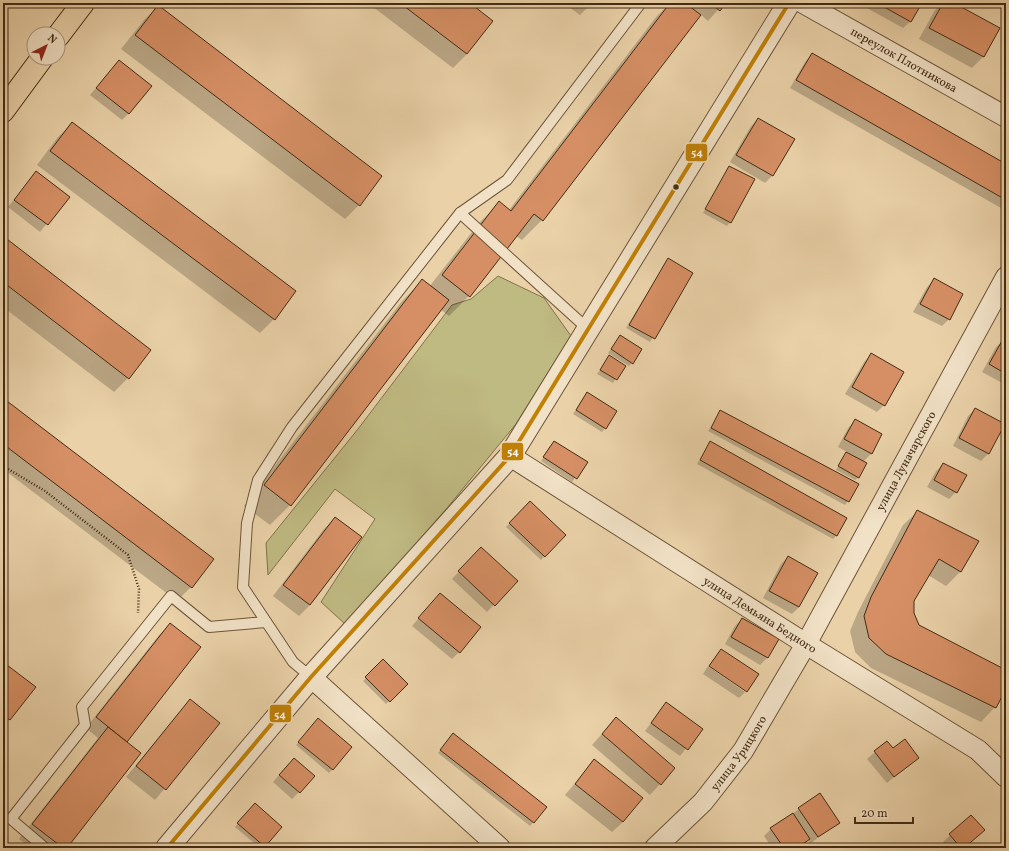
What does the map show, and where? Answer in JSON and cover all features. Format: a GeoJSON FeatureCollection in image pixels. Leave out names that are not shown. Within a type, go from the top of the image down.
{"type":"FeatureCollection","features":[{"type":"Feature","properties":{"kind":"main road"},"geometry":{"type":"LineString","coordinates":[[66,26],[83,3]]}},
{"type":"Feature","properties":{"kind":"main road"},"geometry":{"type":"LineString","coordinates":[[5,104],[36,66]]}},
{"type":"Feature","properties":{"kind":"street"},"geometry":{"type":"LineString","coordinates":[[167,848],[311,677],[510,456],[789,3]]}},
{"type":"Feature","properties":{"kind":"street","name":"переулок Плотникова"},"geometry":{"type":"LineString","coordinates":[[803,3],[1006,117]]}},
{"type":"Feature","properties":{"kind":"street","name":"улица Луначарского"},"geometry":{"type":"LineString","coordinates":[[806,644],[1006,277]]}},
{"type":"Feature","properties":{"kind":"street","name":"улица Демьяна Бедного"},"geometry":{"type":"LineString","coordinates":[[510,456],[806,644],[978,750],[1006,777]]}},
{"type":"Feature","properties":{"kind":"street","name":"улица Урицкого"},"geometry":{"type":"LineString","coordinates":[[654,848],[703,802],[743,751],[806,644]]}},
{"type":"Feature","properties":{"kind":"street"},"geometry":{"type":"LineString","coordinates":[[311,677],[500,848]]}},
{"type":"Feature","properties":{"kind":"lane"},"geometry":{"type":"LineString","coordinates":[[311,677],[293,662],[243,587],[247,523],[258,480],[292,427],[460,213],[507,180],[641,3]]}},
{"type":"Feature","properties":{"kind":"lane"},"geometry":{"type":"LineString","coordinates":[[460,213],[589,330]]}},
{"type":"Feature","properties":{"kind":"lane"},"geometry":{"type":"LineString","coordinates":[[45,848],[7,821],[85,726],[82,707],[171,596],[210,627],[266,622]]}},
{"type":"Feature","properties":{"kind":"path"},"geometry":{"type":"LineString","coordinates":[[3,466],[45,491],[128,555],[139,589],[138,636]]}},
{"type":"Feature","properties":{"kind":"shaded area"},"geometry":{"type":"Polygon","coordinates":[[[498,276],[544,298],[571,336],[516,424],[447,508],[345,624],[321,602],[375,519],[335,489],[268,575],[266,543],[358,429],[452,305],[471,299],[498,276]]]}},
{"type":"Feature","properties":{"kind":"building"},"geometry":{"type":"Polygon","coordinates":[[[400,3],[470,3],[493,21],[467,54],[400,3]]]}},
{"type":"Feature","properties":{"kind":"building"},"geometry":{"type":"Polygon","coordinates":[[[670,3],[685,3],[701,15],[543,221],[534,214],[470,297],[442,275],[499,201],[511,211],[670,3]]]}},
{"type":"Feature","properties":{"kind":"building"},"geometry":{"type":"Polygon","coordinates":[[[710,3],[726,3],[720,11],[710,3]]]}},
{"type":"Feature","properties":{"kind":"building"},"geometry":{"type":"Polygon","coordinates":[[[877,3],[922,3],[911,22],[877,3]]]}},
{"type":"Feature","properties":{"kind":"building"},"geometry":{"type":"Polygon","coordinates":[[[943,3],[954,3],[1000,28],[984,57],[929,28],[943,3]]]}},
{"type":"Feature","properties":{"kind":"building"},"geometry":{"type":"Polygon","coordinates":[[[158,5],[382,176],[360,206],[135,35],[158,5]]]}},
{"type":"Feature","properties":{"kind":"building"},"geometry":{"type":"Polygon","coordinates":[[[812,53],[1006,164],[1006,200],[796,80],[812,53]]]}},
{"type":"Feature","properties":{"kind":"building"},"geometry":{"type":"Polygon","coordinates":[[[119,60],[152,86],[129,114],[96,88],[119,60]]]}},
{"type":"Feature","properties":{"kind":"building"},"geometry":{"type":"Polygon","coordinates":[[[758,118],[795,139],[773,176],[736,155],[758,118]]]}},
{"type":"Feature","properties":{"kind":"building"},"geometry":{"type":"Polygon","coordinates":[[[72,122],[296,291],[275,320],[50,151],[72,122]]]}},
{"type":"Feature","properties":{"kind":"building"},"geometry":{"type":"Polygon","coordinates":[[[729,166],[755,179],[731,223],[705,209],[729,166]]]}},
{"type":"Feature","properties":{"kind":"building"},"geometry":{"type":"Polygon","coordinates":[[[36,171],[70,197],[48,225],[14,200],[36,171]]]}},
{"type":"Feature","properties":{"kind":"building"},"geometry":{"type":"Polygon","coordinates":[[[3,236],[151,350],[129,379],[3,282],[3,236]]]}},
{"type":"Feature","properties":{"kind":"building"},"geometry":{"type":"Polygon","coordinates":[[[668,258],[693,273],[655,339],[629,325],[668,258]]]}},
{"type":"Feature","properties":{"kind":"building"},"geometry":{"type":"Polygon","coordinates":[[[934,278],[963,294],[950,320],[920,304],[934,278]]]}},
{"type":"Feature","properties":{"kind":"building"},"geometry":{"type":"Polygon","coordinates":[[[422,279],[449,300],[291,506],[264,485],[422,279]]]}},
{"type":"Feature","properties":{"kind":"building"},"geometry":{"type":"Polygon","coordinates":[[[620,335],[642,349],[633,364],[611,349],[620,335]]]}},
{"type":"Feature","properties":{"kind":"building"},"geometry":{"type":"Polygon","coordinates":[[[1003,339],[1006,340],[1006,374],[989,364],[1003,339]]]}},
{"type":"Feature","properties":{"kind":"building"},"geometry":{"type":"Polygon","coordinates":[[[871,353],[904,372],[885,406],[852,387],[871,353]]]}},
{"type":"Feature","properties":{"kind":"building"},"geometry":{"type":"Polygon","coordinates":[[[609,355],[626,366],[617,380],[600,370],[609,355]]]}},
{"type":"Feature","properties":{"kind":"building"},"geometry":{"type":"Polygon","coordinates":[[[587,392],[617,411],[606,429],[576,410],[587,392]]]}},
{"type":"Feature","properties":{"kind":"building"},"geometry":{"type":"Polygon","coordinates":[[[3,398],[214,559],[192,588],[3,444],[3,398]]]}},
{"type":"Feature","properties":{"kind":"building"},"geometry":{"type":"Polygon","coordinates":[[[975,408],[1005,424],[989,454],[959,438],[975,408]]]}},
{"type":"Feature","properties":{"kind":"building"},"geometry":{"type":"Polygon","coordinates":[[[720,410],[859,484],[849,502],[711,428],[720,410]]]}},
{"type":"Feature","properties":{"kind":"building"},"geometry":{"type":"Polygon","coordinates":[[[855,419],[882,434],[872,454],[844,439],[855,419]]]}},
{"type":"Feature","properties":{"kind":"building"},"geometry":{"type":"Polygon","coordinates":[[[554,441],[588,462],[577,479],[543,457],[554,441]]]}},
{"type":"Feature","properties":{"kind":"building"},"geometry":{"type":"Polygon","coordinates":[[[710,441],[847,518],[837,536],[700,460],[710,441]]]}},
{"type":"Feature","properties":{"kind":"building"},"geometry":{"type":"Polygon","coordinates":[[[846,452],[867,463],[859,478],[838,466],[846,452]]]}},
{"type":"Feature","properties":{"kind":"building"},"geometry":{"type":"Polygon","coordinates":[[[943,463],[967,475],[957,493],[934,480],[943,463]]]}},
{"type":"Feature","properties":{"kind":"building"},"geometry":{"type":"Polygon","coordinates":[[[530,501],[566,535],[545,557],[509,523],[530,501]]]}},
{"type":"Feature","properties":{"kind":"building"},"geometry":{"type":"Polygon","coordinates":[[[917,510],[979,541],[961,572],[939,559],[914,601],[914,613],[919,625],[1006,670],[1006,689],[996,708],[886,654],[869,638],[864,616],[871,597],[917,510]]]}},
{"type":"Feature","properties":{"kind":"building"},"geometry":{"type":"Polygon","coordinates":[[[335,517],[362,537],[310,605],[283,585],[335,517]]]}},
{"type":"Feature","properties":{"kind":"building"},"geometry":{"type":"Polygon","coordinates":[[[481,547],[518,581],[495,606],[458,571],[481,547]]]}},
{"type":"Feature","properties":{"kind":"building"},"geometry":{"type":"Polygon","coordinates":[[[788,556],[818,573],[799,607],[769,591],[788,556]]]}},
{"type":"Feature","properties":{"kind":"building"},"geometry":{"type":"Polygon","coordinates":[[[440,593],[481,627],[460,653],[418,618],[440,593]]]}},
{"type":"Feature","properties":{"kind":"building"},"geometry":{"type":"Polygon","coordinates":[[[742,618],[779,639],[768,658],[731,637],[742,618]]]}},
{"type":"Feature","properties":{"kind":"building"},"geometry":{"type":"Polygon","coordinates":[[[170,623],[201,647],[127,742],[96,717],[170,623]]]}},
{"type":"Feature","properties":{"kind":"building"},"geometry":{"type":"Polygon","coordinates":[[[721,649],[759,674],[747,692],[709,666],[721,649]]]}},
{"type":"Feature","properties":{"kind":"building"},"geometry":{"type":"Polygon","coordinates":[[[383,659],[408,684],[390,702],[365,677],[383,659]]]}},
{"type":"Feature","properties":{"kind":"building"},"geometry":{"type":"Polygon","coordinates":[[[3,662],[36,687],[10,720],[3,715],[3,662]]]}},
{"type":"Feature","properties":{"kind":"building"},"geometry":{"type":"Polygon","coordinates":[[[190,699],[220,723],[166,790],[136,766],[190,699]]]}},
{"type":"Feature","properties":{"kind":"building"},"geometry":{"type":"Polygon","coordinates":[[[666,702],[703,729],[688,750],[651,723],[666,702]]]}},
{"type":"Feature","properties":{"kind":"building"},"geometry":{"type":"Polygon","coordinates":[[[616,717],[675,768],[661,785],[602,734],[616,717]]]}},
{"type":"Feature","properties":{"kind":"building"},"geometry":{"type":"Polygon","coordinates":[[[318,718],[352,747],[333,770],[298,742],[318,718]]]}},
{"type":"Feature","properties":{"kind":"building"},"geometry":{"type":"Polygon","coordinates":[[[108,727],[141,753],[67,848],[63,848],[32,824],[108,727]]]}},
{"type":"Feature","properties":{"kind":"building"},"geometry":{"type":"Polygon","coordinates":[[[453,733],[547,807],[534,823],[440,750],[453,733]]]}},
{"type":"Feature","properties":{"kind":"building"},"geometry":{"type":"Polygon","coordinates":[[[905,739],[919,758],[894,777],[874,751],[887,741],[893,748],[905,739]]]}},
{"type":"Feature","properties":{"kind":"building"},"geometry":{"type":"Polygon","coordinates":[[[294,758],[315,776],[300,793],[279,775],[294,758]]]}},
{"type":"Feature","properties":{"kind":"building"},"geometry":{"type":"Polygon","coordinates":[[[594,759],[643,798],[623,822],[575,784],[594,759]]]}},
{"type":"Feature","properties":{"kind":"building"},"geometry":{"type":"Polygon","coordinates":[[[820,793],[840,823],[818,837],[798,808],[820,793]]]}},
{"type":"Feature","properties":{"kind":"building"},"geometry":{"type":"Polygon","coordinates":[[[255,803],[282,827],[265,847],[237,823],[255,803]]]}},
{"type":"Feature","properties":{"kind":"building"},"geometry":{"type":"Polygon","coordinates":[[[793,813],[810,839],[797,848],[784,848],[770,828],[793,813]]]}},
{"type":"Feature","properties":{"kind":"building"},"geometry":{"type":"Polygon","coordinates":[[[971,815],[985,830],[964,848],[961,848],[949,834],[971,815]]]}},
{"type":"Feature","properties":{"kind":"transit line","name":"54"},"geometry":{"type":"LineString","coordinates":[[167,848],[311,677],[510,456],[789,3]]}}]}
